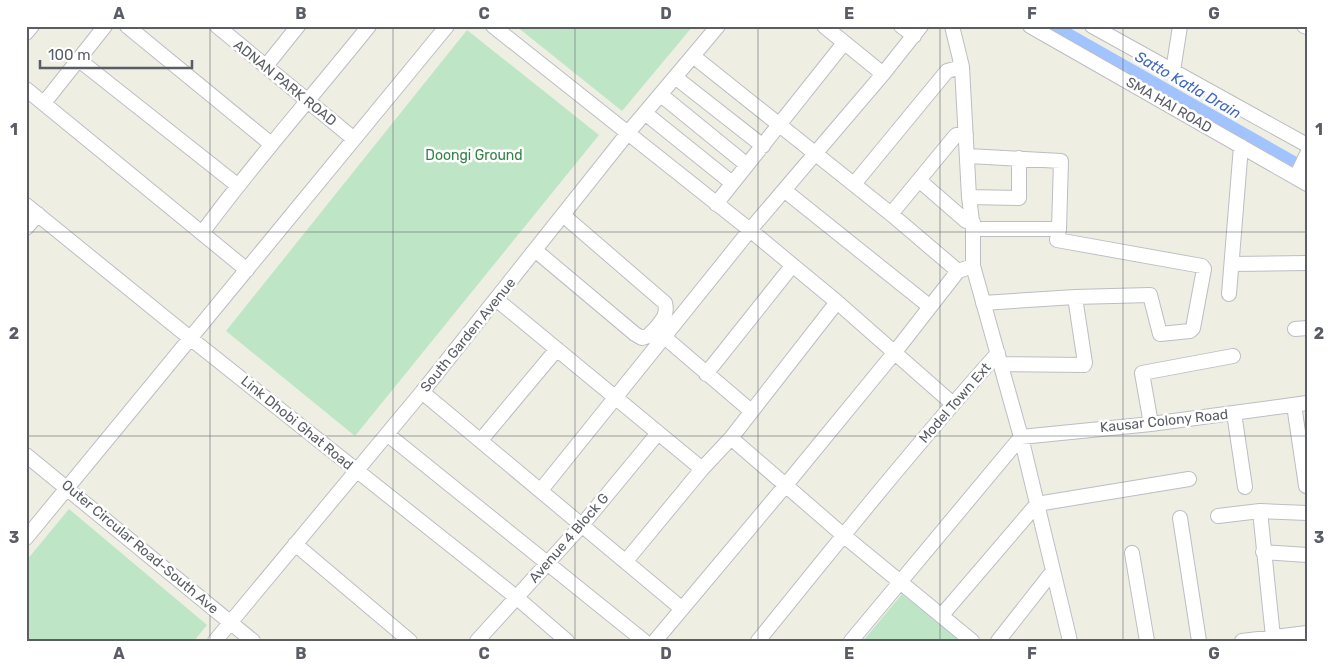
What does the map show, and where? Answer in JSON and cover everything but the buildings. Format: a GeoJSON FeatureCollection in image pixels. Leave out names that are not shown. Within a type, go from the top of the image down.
{"type":"FeatureCollection","features":[{"type":"Feature","properties":{"kind":"street"},"geometry":{"type":"LineString","coordinates":[[26,33],[32,26]]}},
{"type":"Feature","properties":{"kind":"street"},"geometry":{"type":"LineString","coordinates":[[44,103],[105,26]]}},
{"type":"Feature","properties":{"kind":"street"},"geometry":{"type":"LineString","coordinates":[[127,26],[271,144]]}},
{"type":"Feature","properties":{"kind":"street"},"geometry":{"type":"LineString","coordinates":[[266,66],[298,26]]}},
{"type":"Feature","properties":{"kind":"street"},"geometry":{"type":"LineString","coordinates":[[202,234],[237,185],[308,102],[369,26]]}},
{"type":"Feature","properties":{"kind":"street"},"geometry":{"type":"LineString","coordinates":[[26,538],[447,26]]}},
{"type":"Feature","properties":{"kind":"street"},"geometry":{"type":"LineString","coordinates":[[493,26],[750,230],[837,302],[952,404]]}},
{"type":"Feature","properties":{"kind":"street","name":"South Garden Avenue"},"geometry":{"type":"LineString","coordinates":[[215,641],[422,392],[627,134],[718,26]]}},
{"type":"Feature","properties":{"kind":"street"},"geometry":{"type":"LineString","coordinates":[[824,26],[883,74]]}},
{"type":"Feature","properties":{"kind":"street"},"geometry":{"type":"LineString","coordinates":[[541,490],[617,398],[660,333],[815,155],[917,31],[901,26]]}},
{"type":"Feature","properties":{"kind":"street","name":"Model Town Ext"},"geometry":{"type":"LineString","coordinates":[[758,641],[952,404],[1000,358],[972,266],[973,226],[969,197],[962,67],[952,26]]}},
{"type":"Feature","properties":{"kind":"street","name":"SMA HAI ROAD"},"geometry":{"type":"LineString","coordinates":[[1030,26],[1241,146],[1301,177]]}},
{"type":"Feature","properties":{"kind":"street"},"geometry":{"type":"LineString","coordinates":[[1092,26],[1307,145]]}},
{"type":"Feature","properties":{"kind":"street"},"geometry":{"type":"LineString","coordinates":[[1173,71],[1180,26]]}},
{"type":"Feature","properties":{"kind":"street","name":"ADNAN PARK ROAD"},"geometry":{"type":"LineString","coordinates":[[221,28],[354,139]]}},
{"type":"Feature","properties":{"kind":"street"},"geometry":{"type":"LineString","coordinates":[[716,204],[844,43]]}},
{"type":"Feature","properties":{"kind":"street"},"geometry":{"type":"LineString","coordinates":[[693,56],[891,214],[958,271]]}},
{"type":"Feature","properties":{"kind":"street"},"geometry":{"type":"LineString","coordinates":[[79,60],[237,185]]}},
{"type":"Feature","properties":{"kind":"street"},"geometry":{"type":"LineString","coordinates":[[854,184],[947,71],[962,67]]}},
{"type":"Feature","properties":{"kind":"street"},"geometry":{"type":"LineString","coordinates":[[675,77],[763,146]]}},
{"type":"Feature","properties":{"kind":"street"},"geometry":{"type":"LineString","coordinates":[[26,89],[247,270]]}},
{"type":"Feature","properties":{"kind":"street"},"geometry":{"type":"LineString","coordinates":[[660,95],[747,166]]}},
{"type":"Feature","properties":{"kind":"street"},"geometry":{"type":"LineString","coordinates":[[645,113],[732,184]]}},
{"type":"Feature","properties":{"kind":"street"},"geometry":{"type":"LineString","coordinates":[[891,214],[956,136],[966,135]]}},
{"type":"Feature","properties":{"kind":"street"},"geometry":{"type":"LineString","coordinates":[[1229,294],[1241,146]]}},
{"type":"Feature","properties":{"kind":"street"},"geometry":{"type":"LineString","coordinates":[[1301,177],[1307,154]]}},
{"type":"Feature","properties":{"kind":"street"},"geometry":{"type":"LineString","coordinates":[[968,156],[1060,161],[1059,229],[1057,240],[1202,266],[1204,269],[1192,330],[1160,334],[1150,295],[1074,297],[983,303]]}},
{"type":"Feature","properties":{"kind":"street"},"geometry":{"type":"LineString","coordinates":[[969,197],[1019,198],[1019,158]]}},
{"type":"Feature","properties":{"kind":"street"},"geometry":{"type":"LineString","coordinates":[[920,181],[973,226],[1059,229]]}},
{"type":"Feature","properties":{"kind":"street"},"geometry":{"type":"LineString","coordinates":[[784,190],[929,306]]}},
{"type":"Feature","properties":{"kind":"street","name":"Link Dhobi Ghat Road"},"geometry":{"type":"LineString","coordinates":[[26,205],[516,597],[568,641]]}},
{"type":"Feature","properties":{"kind":"street"},"geometry":{"type":"LineString","coordinates":[[26,228],[38,214]]}},
{"type":"Feature","properties":{"kind":"street"},"geometry":{"type":"LineString","coordinates":[[563,215],[665,303],[667,310],[660,333]]}},
{"type":"Feature","properties":{"kind":"street"},"geometry":{"type":"LineString","coordinates":[[535,250],[635,334],[642,338],[660,333]]}},
{"type":"Feature","properties":{"kind":"street"},"geometry":{"type":"LineString","coordinates":[[1232,264],[1307,263]]}},
{"type":"Feature","properties":{"kind":"street"},"geometry":{"type":"LineString","coordinates":[[706,374],[792,266]]}},
{"type":"Feature","properties":{"kind":"street"},"geometry":{"type":"LineString","coordinates":[[655,641],[895,352],[958,271],[972,266]]}},
{"type":"Feature","properties":{"kind":"street"},"geometry":{"type":"LineString","coordinates":[[1070,641],[1000,358],[1084,365],[1074,297]]}},
{"type":"Feature","properties":{"kind":"street"},"geometry":{"type":"LineString","coordinates":[[496,299],[702,469]]}},
{"type":"Feature","properties":{"kind":"street"},"geometry":{"type":"LineString","coordinates":[[626,561],[702,469],[731,438],[837,302]]}},
{"type":"Feature","properties":{"kind":"street"},"geometry":{"type":"LineString","coordinates":[[660,333],[751,411]]}},
{"type":"Feature","properties":{"kind":"street"},"geometry":{"type":"LineString","coordinates":[[481,440],[557,350]]}},
{"type":"Feature","properties":{"kind":"street"},"geometry":{"type":"LineString","coordinates":[[1151,424],[1142,373],[1233,356]]}},
{"type":"Feature","properties":{"kind":"street"},"geometry":{"type":"LineString","coordinates":[[422,392],[681,608]]}},
{"type":"Feature","properties":{"kind":"street"},"geometry":{"type":"LineString","coordinates":[[1300,404],[1306,486]]}},
{"type":"Feature","properties":{"kind":"street","name":"Kausar Colony Road"},"geometry":{"type":"LineString","coordinates":[[1021,437],[1151,424],[1300,404]]}},
{"type":"Feature","properties":{"kind":"street"},"geometry":{"type":"LineString","coordinates":[[1234,414],[1245,487]]}},
{"type":"Feature","properties":{"kind":"street","name":"Avenue 4 Block G"},"geometry":{"type":"LineString","coordinates":[[477,641],[582,525],[658,433]]}},
{"type":"Feature","properties":{"kind":"street"},"geometry":{"type":"LineString","coordinates":[[387,434],[644,641]]}},
{"type":"Feature","properties":{"kind":"street"},"geometry":{"type":"LineString","coordinates":[[851,641],[1021,437]]}},
{"type":"Feature","properties":{"kind":"street"},"geometry":{"type":"LineString","coordinates":[[731,438],[843,535],[972,641]]}},
{"type":"Feature","properties":{"kind":"street","name":"Outer Circular Road-South Ave"},"geometry":{"type":"LineString","coordinates":[[26,454],[253,641]]}},
{"type":"Feature","properties":{"kind":"street"},"geometry":{"type":"LineString","coordinates":[[942,615],[1037,504],[1189,479]]}},
{"type":"Feature","properties":{"kind":"street"},"geometry":{"type":"LineString","coordinates":[[1218,516],[1260,511],[1307,513]]}},
{"type":"Feature","properties":{"kind":"street"},"geometry":{"type":"LineString","coordinates":[[1260,511],[1273,637]]}},
{"type":"Feature","properties":{"kind":"street"},"geometry":{"type":"LineString","coordinates":[[1180,518],[1199,641]]}},
{"type":"Feature","properties":{"kind":"street"},"geometry":{"type":"LineString","coordinates":[[295,544],[410,641]]}},
{"type":"Feature","properties":{"kind":"street"},"geometry":{"type":"LineString","coordinates":[[1263,552],[1307,556]]}},
{"type":"Feature","properties":{"kind":"street"},"geometry":{"type":"LineString","coordinates":[[1132,553],[1148,641]]}},
{"type":"Feature","properties":{"kind":"street"},"geometry":{"type":"LineString","coordinates":[[998,641],[1053,571]]}},
{"type":"Feature","properties":{"kind":"street"},"geometry":{"type":"LineString","coordinates":[[1242,641],[1299,636]]}},
{"type":"Feature","properties":{"kind":"green space"},"geometry":{"type":"Polygon","coordinates":[[[516,26],[693,26],[622,111],[516,26]]]}},
{"type":"Feature","properties":{"kind":"green space","name":"Doongi Ground"},"geometry":{"type":"Polygon","coordinates":[[[467,30],[599,135],[355,436],[226,331],[467,30]]]}},
{"type":"Feature","properties":{"kind":"green space"},"geometry":{"type":"Polygon","coordinates":[[[69,509],[207,625],[194,641],[26,641],[26,561],[69,509]]]}},
{"type":"Feature","properties":{"kind":"green space"},"geometry":{"type":"Polygon","coordinates":[[[902,594],[961,641],[863,641],[902,594]]]}},
{"type":"Feature","properties":{"kind":"waterway","name":"Satto Katla Drain"},"geometry":{"type":"LineString","coordinates":[[1055,26],[1307,169]]}}]}
